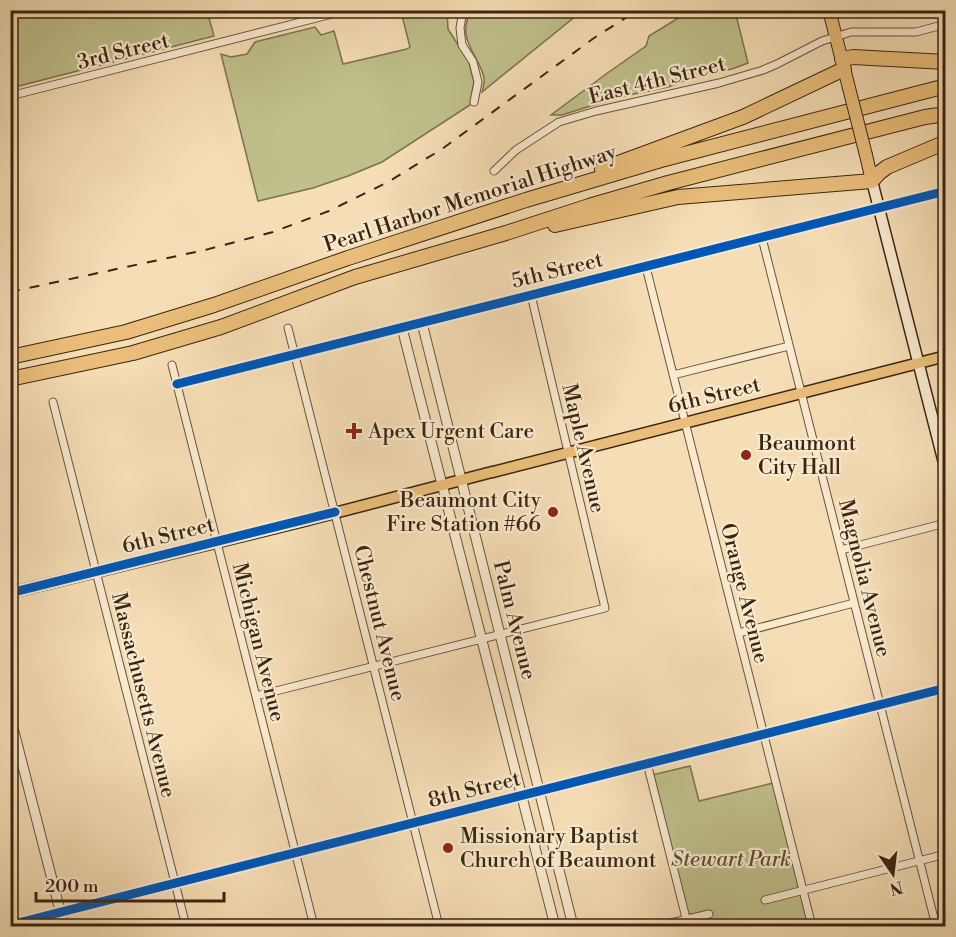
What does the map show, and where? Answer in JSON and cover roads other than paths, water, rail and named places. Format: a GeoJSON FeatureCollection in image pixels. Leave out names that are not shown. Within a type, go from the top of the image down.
{"type":"FeatureCollection","features":[{"type":"Feature","properties":{"kind":"highway"},"geometry":{"type":"LineString","coordinates":[[829,10],[872,182]]}},
{"type":"Feature","properties":{"kind":"highway"},"geometry":{"type":"LineString","coordinates":[[526,200],[743,117],[853,57],[945,62]]}},
{"type":"Feature","properties":{"kind":"highway","name":"Pearl Harbor Memorial Highway"},"geometry":{"type":"LineString","coordinates":[[10,357],[126,332],[214,305],[348,258],[526,200],[661,160],[945,86]]}},
{"type":"Feature","properties":{"kind":"highway","name":"Pearl Harbor Memorial Highway"},"geometry":{"type":"LineString","coordinates":[[10,379],[133,353],[221,327],[355,277],[668,183],[925,117],[945,114]]}},
{"type":"Feature","properties":{"kind":"highway"},"geometry":{"type":"LineString","coordinates":[[506,233],[542,229],[678,196],[872,182],[887,167],[945,142]]}},
{"type":"Feature","properties":{"kind":"main road"},"geometry":{"type":"LineString","coordinates":[[872,182],[945,471]]}},
{"type":"Feature","properties":{"kind":"main road","name":"6th Street"},"geometry":{"type":"LineString","coordinates":[[10,593],[945,356]]}},
{"type":"Feature","properties":{"kind":"street","name":"3rd Street"},"geometry":{"type":"LineString","coordinates":[[10,96],[348,10]]}},
{"type":"Feature","properties":{"kind":"street"},"geometry":{"type":"LineString","coordinates":[[463,10],[460,28],[462,45],[473,62],[478,82],[474,102]]}},
{"type":"Feature","properties":{"kind":"street","name":"East 4th Street"},"geometry":{"type":"LineString","coordinates":[[494,171],[516,150],[559,122],[763,70],[835,36],[851,32],[916,32],[945,24]]}},
{"type":"Feature","properties":{"kind":"street","name":"5th Street"},"geometry":{"type":"LineString","coordinates":[[177,384],[945,191]]}},
{"type":"Feature","properties":{"kind":"street","name":"Magnolia Avenue"},"geometry":{"type":"LineString","coordinates":[[762,237],[936,927]]}},
{"type":"Feature","properties":{"kind":"street","name":"Orange Avenue"},"geometry":{"type":"LineString","coordinates":[[646,267],[812,927]]}},
{"type":"Feature","properties":{"kind":"street","name":"Maple Avenue"},"geometry":{"type":"LineString","coordinates":[[500,634],[605,608],[531,295]]}},
{"type":"Feature","properties":{"kind":"street","name":"Palm Avenue"},"geometry":{"type":"LineString","coordinates":[[422,323],[573,927]]}},
{"type":"Feature","properties":{"kind":"street","name":"Chestnut Avenue"},"geometry":{"type":"LineString","coordinates":[[288,328],[439,927]]}},
{"type":"Feature","properties":{"kind":"street","name":"Palm Avenue"},"geometry":{"type":"LineString","coordinates":[[402,328],[555,927]]}},
{"type":"Feature","properties":{"kind":"street"},"geometry":{"type":"LineString","coordinates":[[674,375],[789,346]]}},
{"type":"Feature","properties":{"kind":"street","name":"Michigan Avenue"},"geometry":{"type":"LineString","coordinates":[[172,365],[314,927]]}},
{"type":"Feature","properties":{"kind":"street"},"geometry":{"type":"LineString","coordinates":[[422,406],[442,401]]}},
{"type":"Feature","properties":{"kind":"street","name":"Massachusetts Avenue"},"geometry":{"type":"LineString","coordinates":[[53,402],[186,927]]}},
{"type":"Feature","properties":{"kind":"street"},"geometry":{"type":"LineString","coordinates":[[841,550],[945,523]]}},
{"type":"Feature","properties":{"kind":"street"},"geometry":{"type":"LineString","coordinates":[[461,562],[481,557]]}},
{"type":"Feature","properties":{"kind":"street"},"geometry":{"type":"LineString","coordinates":[[738,633],[854,603]]}},
{"type":"Feature","properties":{"kind":"street"},"geometry":{"type":"LineString","coordinates":[[256,696],[500,634]]}},
{"type":"Feature","properties":{"kind":"street","name":"8th Street"},"geometry":{"type":"LineString","coordinates":[[10,925],[945,688]]}},
{"type":"Feature","properties":{"kind":"street"},"geometry":{"type":"LineString","coordinates":[[501,717],[520,713]]}},
{"type":"Feature","properties":{"kind":"street"},"geometry":{"type":"LineString","coordinates":[[10,716],[64,927]]}},
{"type":"Feature","properties":{"kind":"street"},"geometry":{"type":"LineString","coordinates":[[647,763],[688,923]]}},
{"type":"Feature","properties":{"kind":"street"},"geometry":{"type":"LineString","coordinates":[[765,900],[945,854]]}},
{"type":"Feature","properties":{"kind":"street"},"geometry":{"type":"LineString","coordinates":[[541,873],[559,868]]}},
{"type":"Feature","properties":{"kind":"street"},"geometry":{"type":"LineString","coordinates":[[658,927],[688,923],[709,914]]}},
{"type":"Feature","properties":{"kind":"railway"},"geometry":{"type":"LineString","coordinates":[[10,292],[205,250],[273,232],[329,211],[388,182],[442,149],[594,38],[638,10]]}},
{"type":"Feature","properties":{"kind":"place","name":"Apex Urgent Care"},"geometry":{"type":"Point","coordinates":[354,431]}},
{"type":"Feature","properties":{"kind":"place","name":"Beaumont City Hall"},"geometry":{"type":"Point","coordinates":[746,455]}},
{"type":"Feature","properties":{"kind":"place","name":"Beaumont City Fire Station #66"},"geometry":{"type":"Point","coordinates":[553,512]}},
{"type":"Feature","properties":{"kind":"place","name":"Missionary Baptist Church of Beaumont"},"geometry":{"type":"Point","coordinates":[448,848]}},
{"type":"Feature","properties":{"kind":"park label","name":"Stewart Park"},"geometry":{"type":"Point","coordinates":[731,859]}}]}
